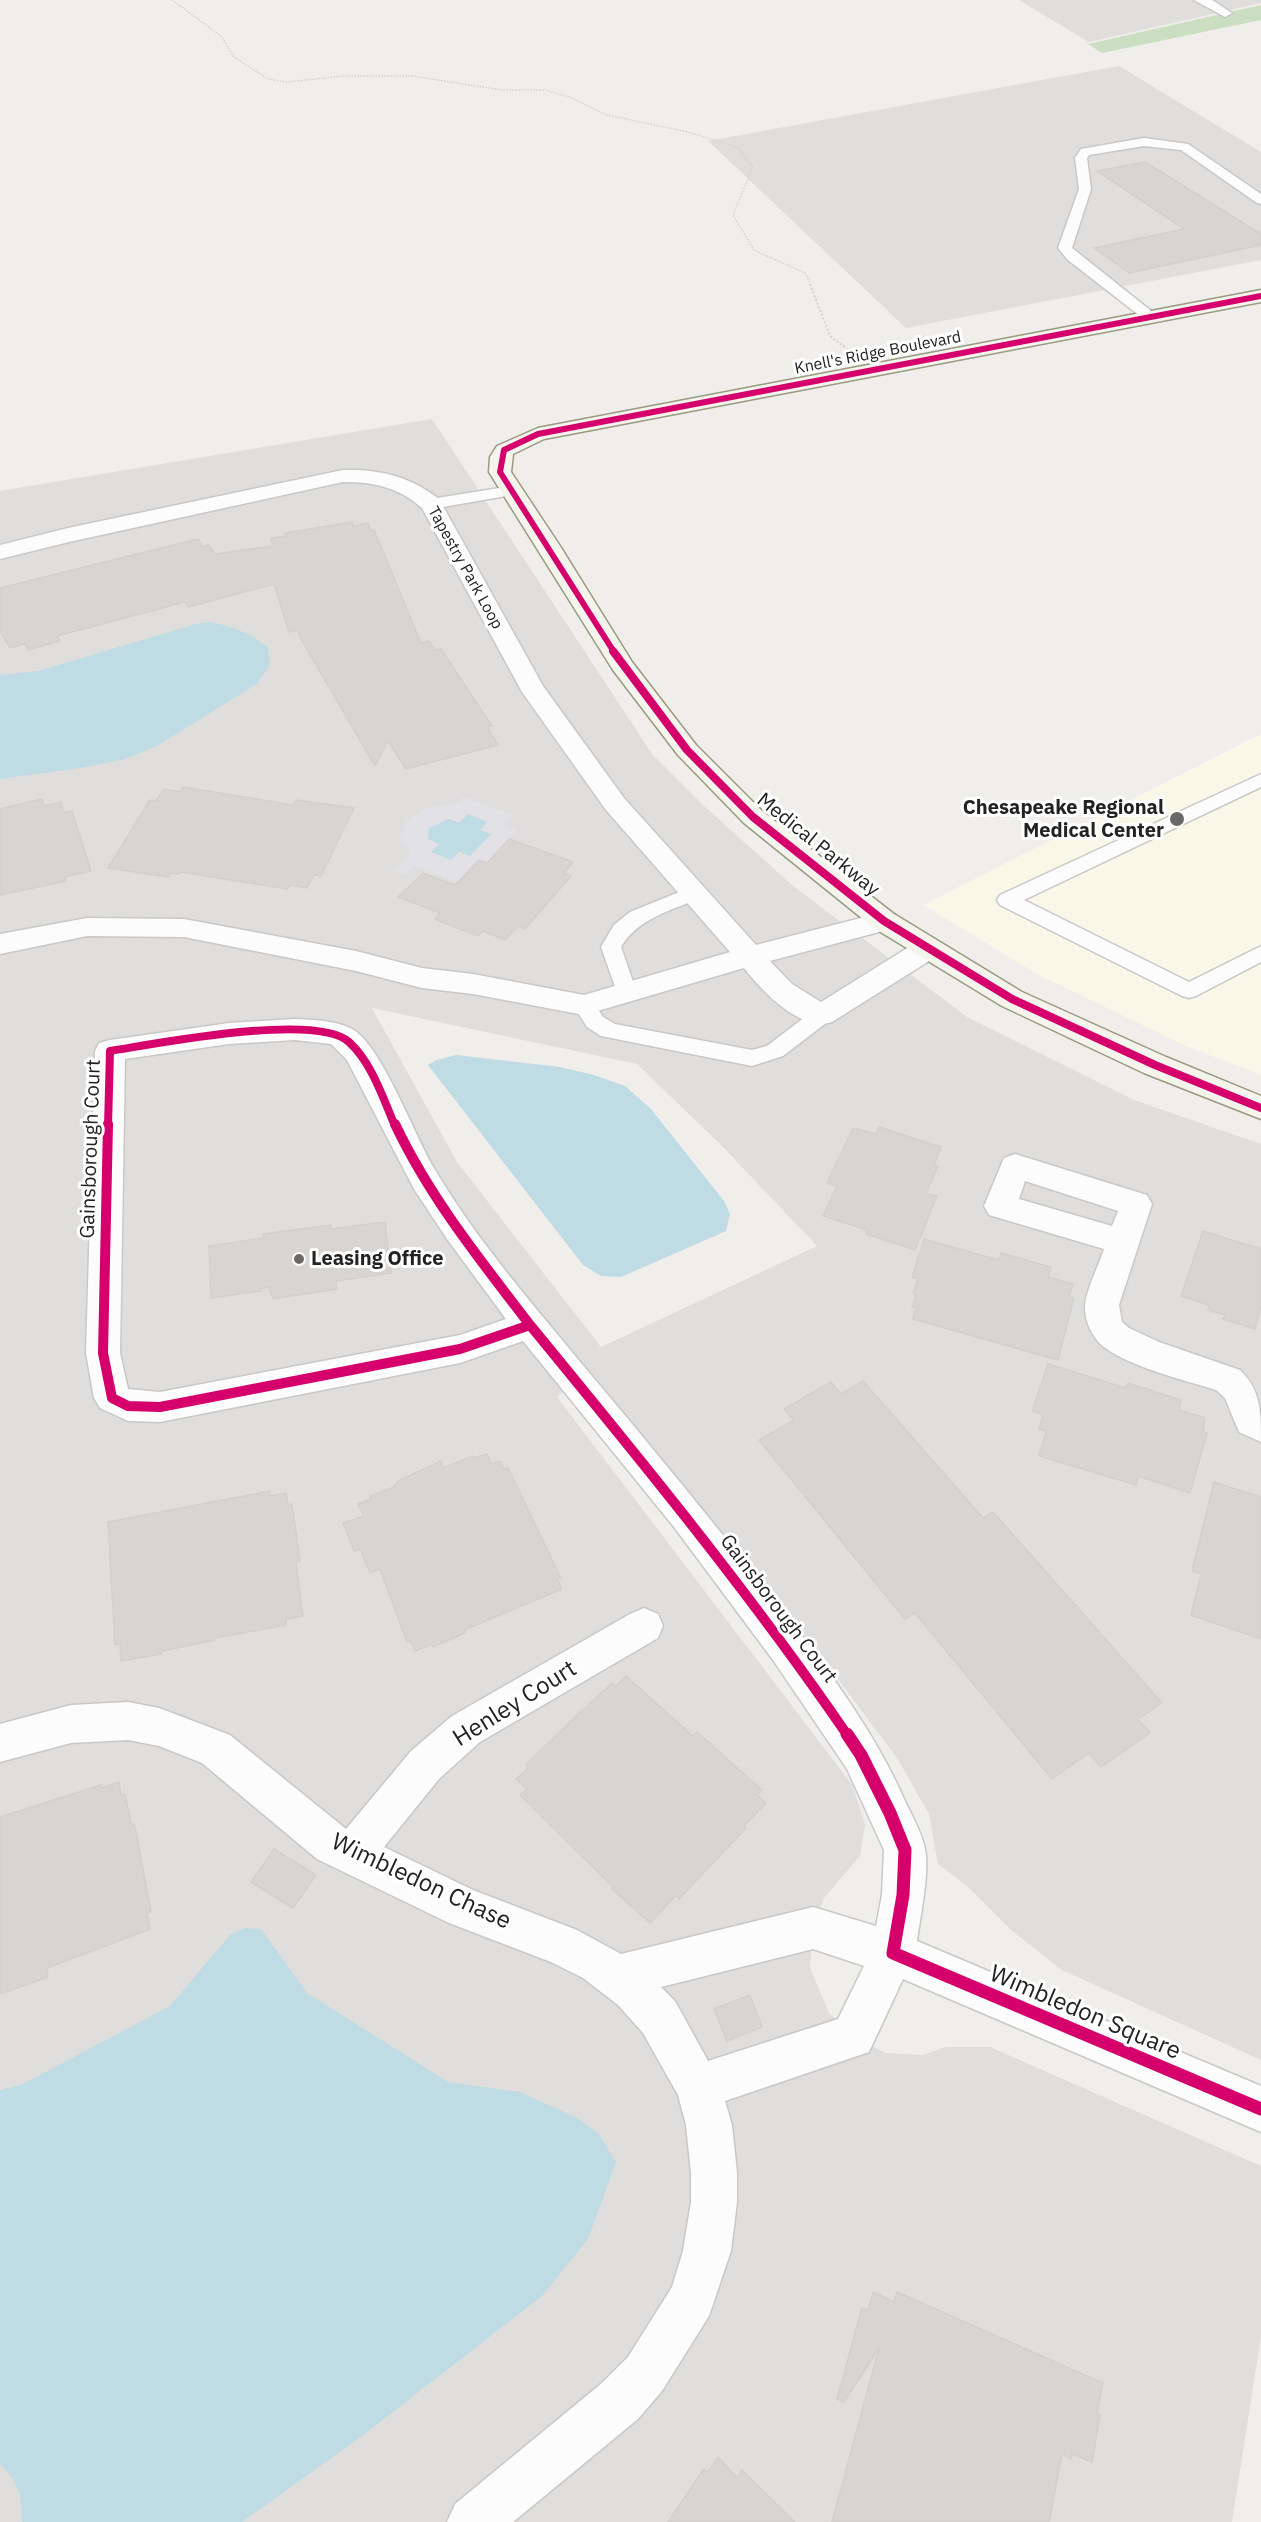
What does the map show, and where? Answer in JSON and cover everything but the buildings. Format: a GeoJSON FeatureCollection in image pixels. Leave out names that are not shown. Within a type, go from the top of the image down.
{"type":"FeatureCollection","features":[{"type":"Feature","properties":{"kind":"street"},"geometry":{"type":"LineString","coordinates":[[1201,0],[1225,13]]}},
{"type":"Feature","properties":{"kind":"street","name":"Knell's Ridge Boulevard"},"geometry":{"type":"LineString","coordinates":[[504,450],[538,434],[560,429],[1261,296]]}},
{"type":"Feature","properties":{"kind":"street","name":"Medical Parkway"},"geometry":{"type":"LineString","coordinates":[[504,450],[500,472],[622,665],[687,750],[753,818],[884,921],[1012,999],[1155,1065],[1261,1108]]}},
{"type":"Feature","properties":{"kind":"street","name":"Tapestry Park Loop"},"geometry":{"type":"LineString","coordinates":[[0,552],[68,535],[344,477],[366,475],[392,480],[415,489],[431,504],[531,687],[615,804],[771,982],[794,1002],[822,1015]]}},
{"type":"Feature","properties":{"kind":"street"},"geometry":{"type":"LineString","coordinates":[[0,944],[87,927],[184,928],[356,961],[422,978],[473,984],[584,1005],[750,956],[884,921]]}},
{"type":"Feature","properties":{"kind":"street"},"geometry":{"type":"LineString","coordinates":[[822,1015],[927,949]]}},
{"type":"Feature","properties":{"kind":"street","name":"Gainsborough Court"},"geometry":{"type":"LineString","coordinates":[[530,1325],[460,1349],[160,1407],[128,1406],[112,1398],[103,1353],[111,1051],[297,1028],[340,1036],[351,1042],[374,1080],[410,1157],[462,1236],[530,1325],[694,1526],[787,1647],[861,1755],[890,1813],[905,1850],[903,1895],[893,1953]]}},
{"type":"Feature","properties":{"kind":"street"},"geometry":{"type":"LineString","coordinates":[[1123,1242],[1102,1305],[1103,1319],[1110,1334],[1126,1344],[1228,1380],[1240,1389],[1251,1421],[1261,1427]]}},
{"type":"Feature","properties":{"kind":"street","name":"Henley Court"},"geometry":{"type":"LineString","coordinates":[[353,1853],[425,1765],[466,1729],[644,1626]]}},
{"type":"Feature","properties":{"kind":"street","name":"Wimbledon Chase"},"geometry":{"type":"LineString","coordinates":[[0,1743],[71,1724],[129,1721],[159,1727],[216,1749],[332,1844],[464,1908],[562,1945],[598,1964],[633,1990],[659,2017],[698,2087],[709,2125],[714,2173],[714,2202],[707,2251],[692,2299],[645,2374],[620,2402],[473,2522]]}},
{"type":"Feature","properties":{"kind":"street"},"geometry":{"type":"LineString","coordinates":[[615,1977],[813,1929],[893,1953],[853,2036],[698,2087]]}},
{"type":"Feature","properties":{"kind":"street","name":"Wimbledon Square"},"geometry":{"type":"LineString","coordinates":[[893,1953],[1261,2109]]}},
{"type":"Feature","properties":{"kind":"lane"},"geometry":{"type":"LineString","coordinates":[[1150,317],[1073,257],[1065,248],[1085,189],[1081,158],[1085,152],[1144,142],[1184,147],[1261,200]]}},
{"type":"Feature","properties":{"kind":"lane"},"geometry":{"type":"LineString","coordinates":[[431,504],[512,492]]}},
{"type":"Feature","properties":{"kind":"lane"},"geometry":{"type":"LineString","coordinates":[[1261,780],[1007,900],[1189,992],[1261,952]]}},
{"type":"Feature","properties":{"kind":"lane"},"geometry":{"type":"LineString","coordinates":[[626,993],[611,946],[621,930],[637,917],[694,893]]}},
{"type":"Feature","properties":{"kind":"lane"},"geometry":{"type":"LineString","coordinates":[[584,1005],[596,1022],[609,1031],[752,1058],[775,1051],[822,1015]]}},
{"type":"Feature","properties":{"kind":"path"},"geometry":{"type":"LineString","coordinates":[[172,0],[221,36],[234,57],[268,79],[286,82],[343,76],[412,76],[502,90],[545,90],[569,97],[607,115],[688,132],[737,147],[753,167],[733,215],[754,250],[805,273],[817,298],[830,336],[875,369]]}},
{"type":"Feature","properties":{"kind":"shaded area"},"geometry":{"type":"Polygon","coordinates":[[[1019,0],[1261,0],[1261,3],[1089,42],[1019,0]]]}},
{"type":"Feature","properties":{"kind":"shaded area"},"geometry":{"type":"Polygon","coordinates":[[[1119,66],[1261,152],[1261,260],[906,328],[708,141],[1119,66]]]}},
{"type":"Feature","properties":{"kind":"shaded area"},"geometry":{"type":"Polygon","coordinates":[[[432,419],[652,754],[704,806],[792,885],[967,1017],[1134,1100],[1261,1144],[1261,2060],[1062,1970],[1011,1930],[967,1886],[938,1864],[929,1814],[897,1758],[822,1658],[585,1367],[557,1397],[853,1786],[865,1825],[860,1856],[824,1898],[813,1929],[810,1968],[829,2013],[853,2036],[885,2053],[923,2055],[945,2047],[990,2047],[1261,2166],[1261,2336],[1232,2522],[0,2522],[0,491],[432,419]],[[372,1008],[457,1162],[601,1347],[817,1246],[720,1144],[637,1064],[372,1008]]]}},
{"type":"Feature","properties":{"kind":"shaded area","name":"Chesapeake Regional Medical Center"},"geometry":{"type":"Polygon","coordinates":[[[1261,734],[1261,1075],[1186,1046],[1039,975],[923,905],[1261,734]]]}},
{"type":"Feature","properties":{"kind":"shaded area"},"geometry":{"type":"Polygon","coordinates":[[[463,797],[513,815],[503,825],[517,831],[487,863],[478,860],[458,882],[414,866],[405,875],[394,871],[412,852],[404,847],[400,839],[404,824],[425,809],[457,803],[463,797]],[[487,822],[459,823],[428,840],[439,844],[432,852],[479,830],[487,822]]]}},
{"type":"Feature","properties":{"kind":"green space"},"geometry":{"type":"Polygon","coordinates":[[[1261,5],[1261,20],[1102,53],[1088,44],[1261,5]]]}},
{"type":"Feature","properties":{"kind":"water"},"geometry":{"type":"Polygon","coordinates":[[[210,622],[240,631],[268,647],[270,664],[257,684],[155,747],[125,759],[0,779],[0,675],[38,671],[196,624],[210,622]]]}},
{"type":"Feature","properties":{"kind":"water"},"geometry":{"type":"Polygon","coordinates":[[[468,814],[487,822],[480,830],[491,834],[470,856],[459,852],[451,860],[431,852],[439,844],[428,839],[429,828],[449,819],[459,823],[468,814]]]}},
{"type":"Feature","properties":{"kind":"water"},"geometry":{"type":"Polygon","coordinates":[[[456,1055],[560,1067],[594,1075],[625,1086],[651,1109],[724,1201],[730,1214],[726,1231],[621,1277],[601,1276],[583,1265],[428,1065],[456,1055]]]}},
{"type":"Feature","properties":{"kind":"water"},"geometry":{"type":"Polygon","coordinates":[[[245,1928],[261,1929],[307,1993],[448,2082],[520,2092],[577,2118],[598,2133],[616,2162],[588,2239],[542,2296],[362,2436],[242,2522],[22,2522],[21,2504],[16,2484],[0,2464],[0,2090],[21,2085],[170,2006],[230,1935],[245,1928]]]}},
{"type":"Feature","properties":{"kind":"cycle path"},"geometry":{"type":"LineString","coordinates":[[1261,296],[538,434],[504,450],[500,472],[549,546],[622,665],[687,750],[753,817],[884,921],[1012,999],[1155,1065],[1261,1108]]}},
{"type":"Feature","properties":{"kind":"cycle path"},"geometry":{"type":"LineString","coordinates":[[530,1325],[441,1206],[410,1155],[365,1064],[349,1042],[341,1036],[322,1031],[295,1029],[263,1031],[194,1038],[110,1051],[103,1353],[112,1398],[128,1406],[160,1407],[460,1349],[530,1325],[687,1516],[787,1647],[861,1755],[890,1813],[905,1850],[903,1895],[893,1953],[1261,2109]]}},
{"type":"Feature","properties":{"kind":"place","name":"Chesapeake Regional Medical Center"},"geometry":{"type":"Point","coordinates":[1177,819]}},
{"type":"Feature","properties":{"kind":"place","name":"Leasing Office"},"geometry":{"type":"Point","coordinates":[299,1259]}}]}
